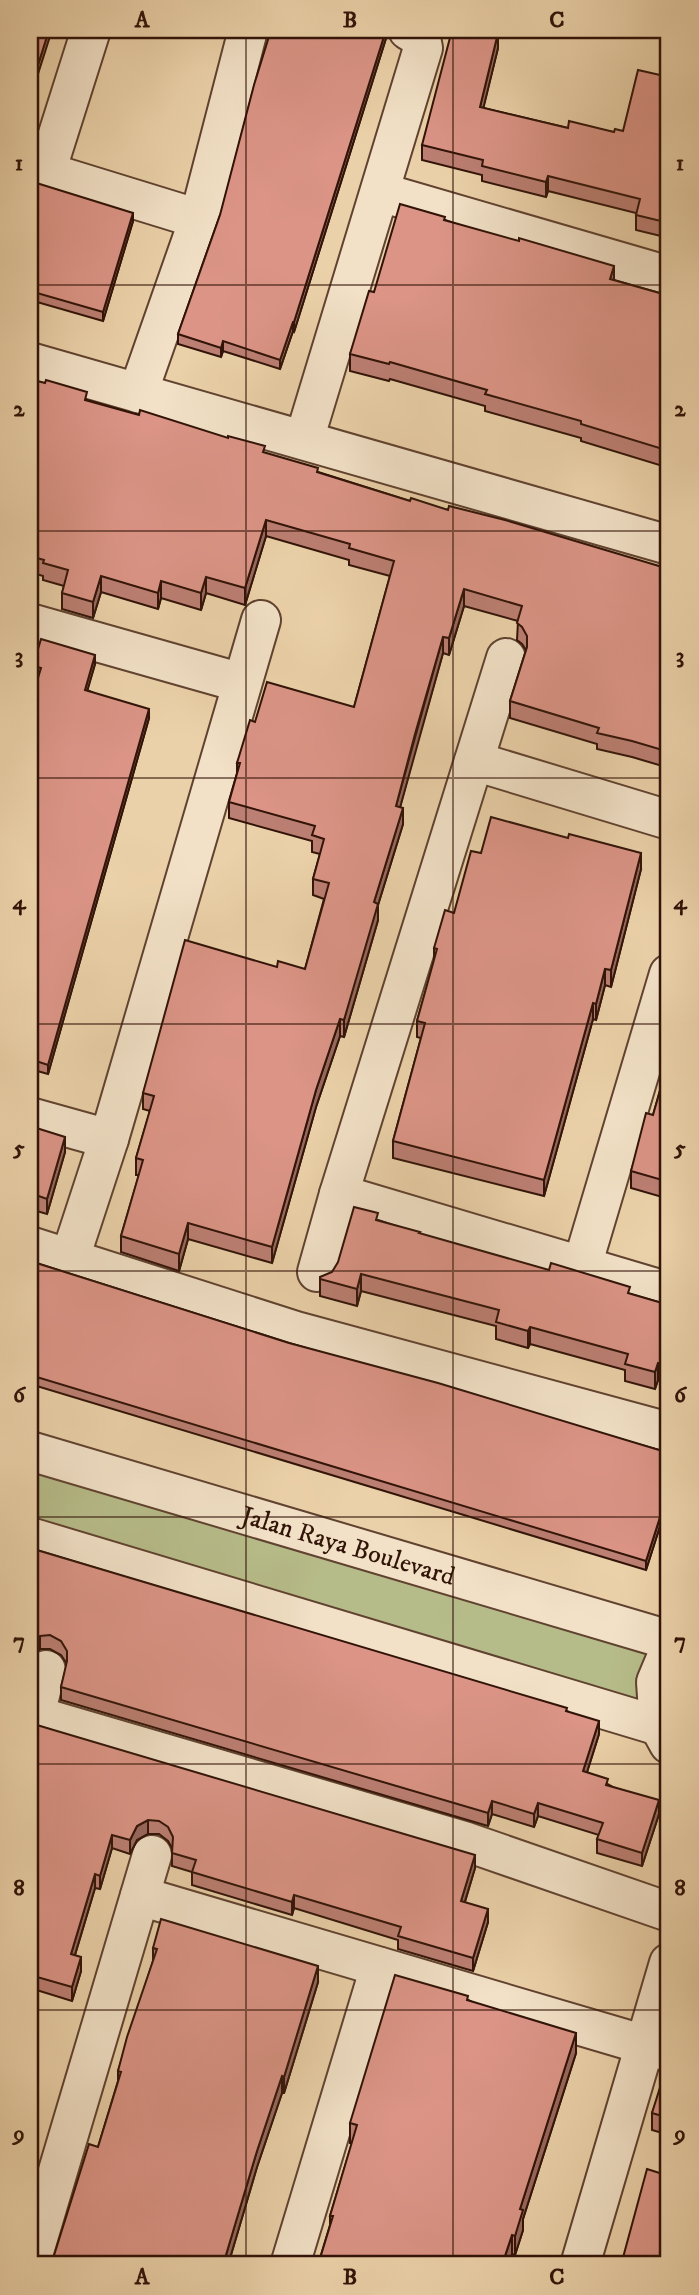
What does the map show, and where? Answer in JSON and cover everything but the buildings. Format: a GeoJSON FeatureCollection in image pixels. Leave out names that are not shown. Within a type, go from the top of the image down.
{"type":"FeatureCollection","features":[{"type":"Feature","properties":{"kind":"street"},"geometry":{"type":"LineString","coordinates":[[91,30],[38,169],[199,219]]}},
{"type":"Feature","properties":{"kind":"street"},"geometry":{"type":"LineString","coordinates":[[138,393],[199,219],[248,30]]}},
{"type":"Feature","properties":{"kind":"street"},"geometry":{"type":"LineString","coordinates":[[304,440],[423,48],[421,38],[408,30]]}},
{"type":"Feature","properties":{"kind":"street"},"geometry":{"type":"LineString","coordinates":[[380,192],[669,276]]}},
{"type":"Feature","properties":{"kind":"street"},"geometry":{"type":"LineString","coordinates":[[30,362],[669,545]]}},
{"type":"Feature","properties":{"kind":"street"},"geometry":{"type":"LineString","coordinates":[[70,1258],[108,1139],[261,620]]}},
{"type":"Feature","properties":{"kind":"street"},"geometry":{"type":"LineString","coordinates":[[30,623],[243,683]]}},
{"type":"Feature","properties":{"kind":"street"},"geometry":{"type":"LineString","coordinates":[[317,1272],[506,658]]}},
{"type":"Feature","properties":{"kind":"street"},"geometry":{"type":"LineString","coordinates":[[474,761],[669,820]]}},
{"type":"Feature","properties":{"kind":"street"},"geometry":{"type":"LineString","coordinates":[[582,1266],[669,974]]}},
{"type":"Feature","properties":{"kind":"street"},"geometry":{"type":"LineString","coordinates":[[30,1117],[108,1139]]}},
{"type":"Feature","properties":{"kind":"street"},"geometry":{"type":"LineString","coordinates":[[339,1194],[669,1292]]}},
{"type":"Feature","properties":{"kind":"street"},"geometry":{"type":"LineString","coordinates":[[30,1246],[296,1331],[669,1433]]}},
{"type":"Feature","properties":{"kind":"street","name":"Jalan Raya Boulevard"},"geometry":{"type":"LineString","coordinates":[[30,1451],[669,1640]]}},
{"type":"Feature","properties":{"kind":"street"},"geometry":{"type":"LineString","coordinates":[[30,1537],[664,1735],[656,1682],[669,1651]]}},
{"type":"Feature","properties":{"kind":"street"},"geometry":{"type":"LineString","coordinates":[[46,1670],[32,1715],[464,1841],[669,1912]]}},
{"type":"Feature","properties":{"kind":"street"},"geometry":{"type":"LineString","coordinates":[[30,2265],[152,1856]]}},
{"type":"Feature","properties":{"kind":"street"},"geometry":{"type":"LineString","coordinates":[[140,1896],[657,2049]]}},
{"type":"Feature","properties":{"kind":"street"},"geometry":{"type":"LineString","coordinates":[[580,2265],[657,2049],[669,1963]]}},
{"type":"Feature","properties":{"kind":"street"},"geometry":{"type":"LineString","coordinates":[[290,2265],[380,1967]]}},
{"type":"Feature","properties":{"kind":"green space"},"geometry":{"type":"Polygon","coordinates":[[[30,1451],[669,1640],[669,1744],[30,1537],[30,1451]]]}}]}
